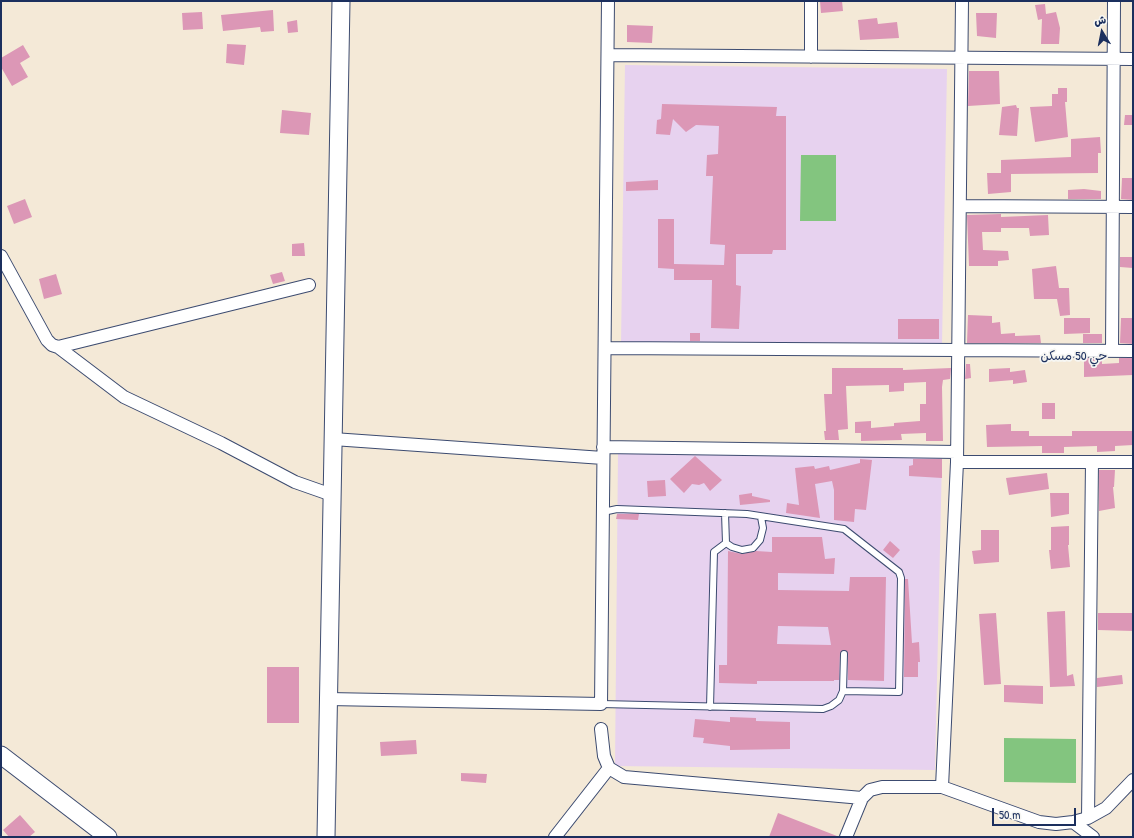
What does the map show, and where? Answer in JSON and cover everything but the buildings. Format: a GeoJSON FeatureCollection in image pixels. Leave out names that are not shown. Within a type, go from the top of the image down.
{"type":"FeatureCollection","features":[{"type":"Feature","properties":{"kind":"main road"},"geometry":{"type":"LineString","coordinates":[[326,837],[341,1]]}},
{"type":"Feature","properties":{"kind":"main road"},"geometry":{"type":"LineString","coordinates":[[1,755],[108,837]]}},
{"type":"Feature","properties":{"kind":"street"},"geometry":{"type":"LineString","coordinates":[[328,699],[601,704],[608,1]]}},
{"type":"Feature","properties":{"kind":"street"},"geometry":{"type":"LineString","coordinates":[[811,1],[811,57]]}},
{"type":"Feature","properties":{"kind":"street"},"geometry":{"type":"LineString","coordinates":[[942,787],[957,457],[962,1]]}},
{"type":"Feature","properties":{"kind":"street"},"geometry":{"type":"LineString","coordinates":[[1112,351],[1114,1]]}},
{"type":"Feature","properties":{"kind":"street"},"geometry":{"type":"LineString","coordinates":[[608,55],[1133,59]]}},
{"type":"Feature","properties":{"kind":"street"},"geometry":{"type":"LineString","coordinates":[[960,206],[1133,207]]}},
{"type":"Feature","properties":{"kind":"street"},"geometry":{"type":"LineString","coordinates":[[1,256],[47,340],[52,345],[58,347],[124,396],[221,443],[295,482],[332,495]]}},
{"type":"Feature","properties":{"kind":"street"},"geometry":{"type":"LineString","coordinates":[[58,347],[309,285]]}},
{"type":"Feature","properties":{"kind":"street"},"geometry":{"type":"LineString","coordinates":[[605,348],[1133,351]]}},
{"type":"Feature","properties":{"kind":"street"},"geometry":{"type":"LineString","coordinates":[[333,439],[603,452],[957,457],[1133,462]]}},
{"type":"Feature","properties":{"kind":"street"},"geometry":{"type":"LineString","coordinates":[[1088,818],[1092,462]]}},
{"type":"Feature","properties":{"kind":"street"},"geometry":{"type":"LineString","coordinates":[[601,729],[604,756],[609,768],[624,777],[862,798]]}},
{"type":"Feature","properties":{"kind":"street"},"geometry":{"type":"LineString","coordinates":[[555,837],[609,768]]}},
{"type":"Feature","properties":{"kind":"street"},"geometry":{"type":"LineString","coordinates":[[846,837],[862,798],[870,790],[882,787],[942,787],[1039,822],[1056,824],[1088,818],[1106,808],[1133,780]]}},
{"type":"Feature","properties":{"kind":"street"},"geometry":{"type":"LineString","coordinates":[[1073,822],[1093,837]]}},
{"type":"Feature","properties":{"kind":"lane"},"geometry":{"type":"LineString","coordinates":[[603,512],[617,509],[725,513],[844,530],[899,572],[901,578],[899,692],[843,691]]}},
{"type":"Feature","properties":{"kind":"lane"},"geometry":{"type":"LineString","coordinates":[[725,513],[726,543]]}},
{"type":"Feature","properties":{"kind":"lane"},"geometry":{"type":"LineString","coordinates":[[726,543],[732,547],[742,550],[753,548],[760,540],[763,528],[761,517]]}},
{"type":"Feature","properties":{"kind":"lane"},"geometry":{"type":"LineString","coordinates":[[710,707],[714,552],[726,543]]}},
{"type":"Feature","properties":{"kind":"lane"},"geometry":{"type":"LineString","coordinates":[[601,704],[823,709],[831,706],[839,700],[843,691],[844,654]]}},
{"type":"Feature","properties":{"kind":"shaded area"},"geometry":{"type":"Polygon","coordinates":[[[625,65],[947,69],[942,345],[621,343],[625,65]]]}},
{"type":"Feature","properties":{"kind":"shaded area"},"geometry":{"type":"Polygon","coordinates":[[[618,452],[942,458],[935,770],[615,766],[618,452]]]}},
{"type":"Feature","properties":{"kind":"green space"},"geometry":{"type":"Polygon","coordinates":[[[801,155],[836,155],[836,221],[800,221],[801,155]]]}},
{"type":"Feature","properties":{"kind":"green space"},"geometry":{"type":"Polygon","coordinates":[[[1004,738],[1076,739],[1076,783],[1004,782],[1004,738]]]}},
{"type":"Feature","properties":{"kind":"district","name":"حي 50 مسكن"},"geometry":{"type":"Point","coordinates":[1074,357]}}]}
